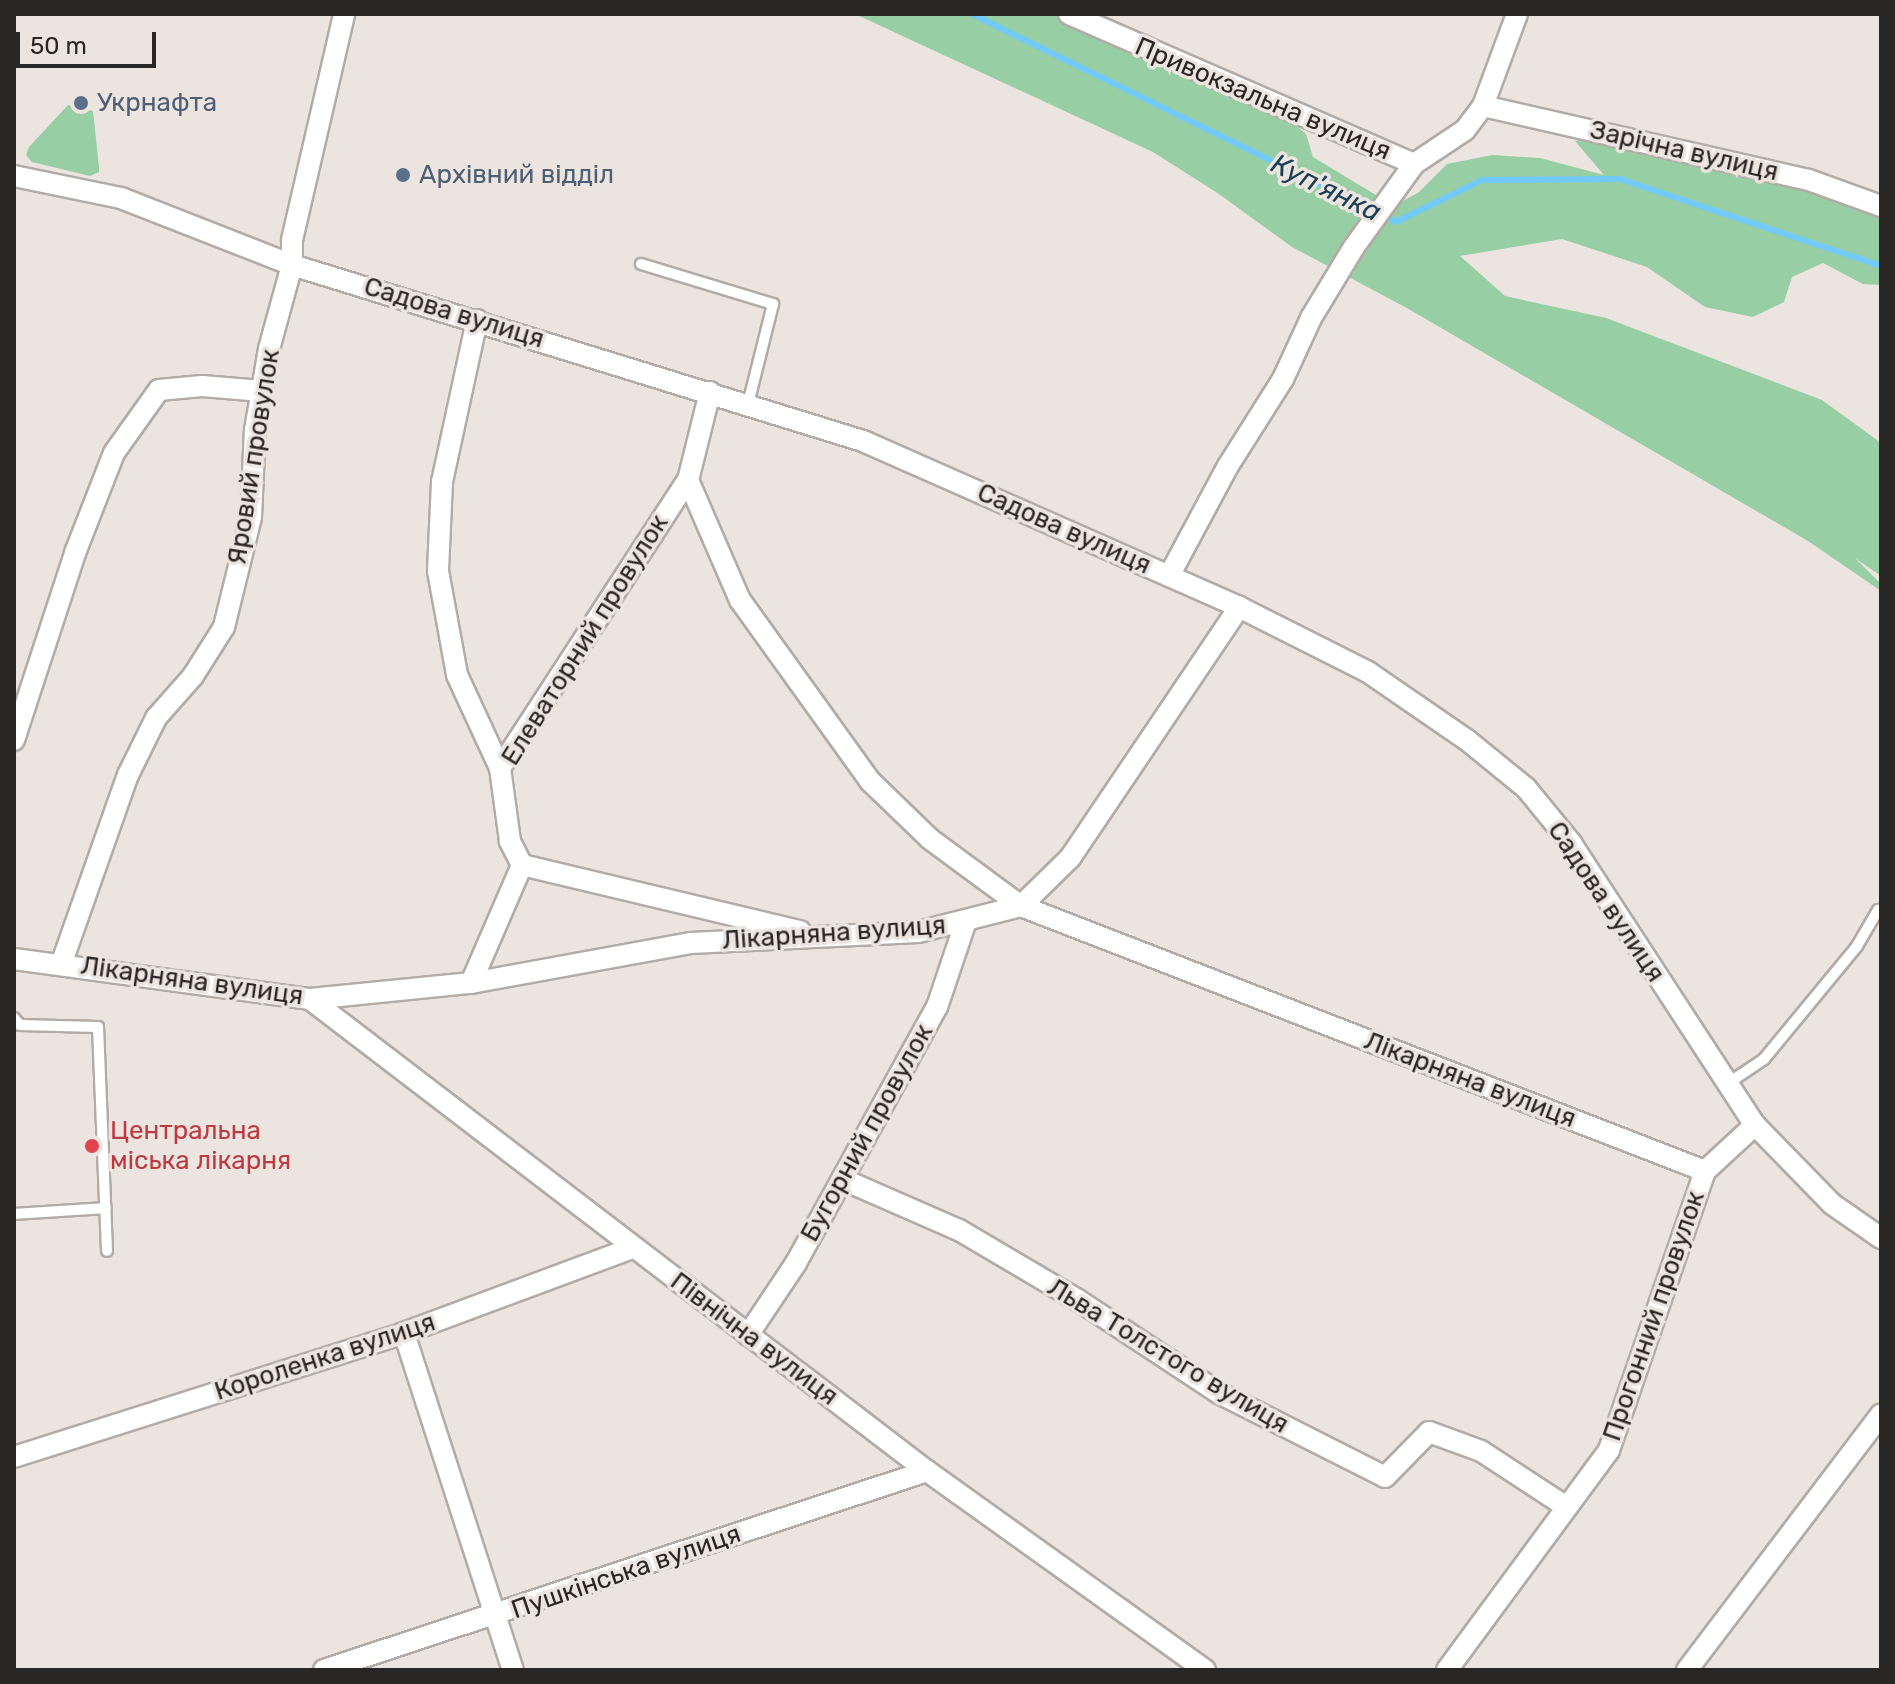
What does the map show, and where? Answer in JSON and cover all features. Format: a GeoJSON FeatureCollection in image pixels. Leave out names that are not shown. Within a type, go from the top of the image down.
{"type":"FeatureCollection","features":[{"type":"Feature","properties":{"kind":"street","name":"Яровий провулок"},"geometry":{"type":"LineString","coordinates":[[62,962],[128,775],[156,718],[193,676],[224,627],[251,517],[255,430],[262,391],[292,265],[292,240],[344,14]]}},
{"type":"Feature","properties":{"kind":"street","name":"Привокзальна вулиця"},"geometry":{"type":"LineString","coordinates":[[1069,14],[1414,164]]}},
{"type":"Feature","properties":{"kind":"street"},"geometry":{"type":"LineString","coordinates":[[1169,576],[1228,466],[1283,379],[1311,318],[1367,229],[1414,164],[1465,130],[1483,106],[1517,14]]}},
{"type":"Feature","properties":{"kind":"street","name":"Зарічна вулиця"},"geometry":{"type":"LineString","coordinates":[[1483,106],[1809,180],[1881,206]]}},
{"type":"Feature","properties":{"kind":"street","name":"Садова вулиця"},"geometry":{"type":"LineString","coordinates":[[14,176],[121,198],[292,265],[863,441],[1239,607],[1368,672],[1467,740],[1526,788],[1571,843],[1755,1125],[1832,1204],[1881,1238]]}},
{"type":"Feature","properties":{"kind":"street"},"geometry":{"type":"LineString","coordinates":[[477,320],[442,482],[438,571],[457,675],[500,768]]}},
{"type":"Feature","properties":{"kind":"street"},"geometry":{"type":"LineString","coordinates":[[14,740],[75,553],[114,453],[159,390],[202,386],[262,391]]}},
{"type":"Feature","properties":{"kind":"street","name":"Елеваторний провулок"},"geometry":{"type":"LineString","coordinates":[[522,865],[510,841],[500,768],[688,480],[710,392]]}},
{"type":"Feature","properties":{"kind":"street"},"geometry":{"type":"LineString","coordinates":[[688,480],[740,600],[870,781],[930,839],[1021,906],[1070,858],[1239,607]]}},
{"type":"Feature","properties":{"kind":"street"},"geometry":{"type":"LineString","coordinates":[[471,983],[522,865],[820,935]]}},
{"type":"Feature","properties":{"kind":"street","name":"Лікарняна вулиця"},"geometry":{"type":"LineString","coordinates":[[14,959],[62,962],[310,999],[471,983],[691,943],[918,932],[1021,906],[1705,1171]]}},
{"type":"Feature","properties":{"kind":"street","name":"Бугорний провулок"},"geometry":{"type":"LineString","coordinates":[[748,1335],[796,1263],[937,1007],[966,921]]}},
{"type":"Feature","properties":{"kind":"street","name":"Північна вулиця"},"geometry":{"type":"LineString","coordinates":[[310,999],[927,1471],[1205,1670]]}},
{"type":"Feature","properties":{"kind":"street","name":"Прогонний провулок"},"geometry":{"type":"LineString","coordinates":[[1447,1670],[1609,1450],[1705,1171],[1755,1125]]}},
{"type":"Feature","properties":{"kind":"street","name":"Льва Толстого вулиця"},"geometry":{"type":"LineString","coordinates":[[842,1179],[959,1230],[1078,1300],[1219,1393],[1385,1477],[1429,1432],[1481,1451],[1565,1506]]}},
{"type":"Feature","properties":{"kind":"street","name":"Короленка вулиця"},"geometry":{"type":"LineString","coordinates":[[14,1457],[404,1333],[633,1248]]}},
{"type":"Feature","properties":{"kind":"street"},"geometry":{"type":"LineString","coordinates":[[404,1333],[493,1616],[513,1670]]}},
{"type":"Feature","properties":{"kind":"street"},"geometry":{"type":"LineString","coordinates":[[1687,1670],[1881,1414]]}},
{"type":"Feature","properties":{"kind":"street","name":"Пушкінська вулиця"},"geometry":{"type":"LineString","coordinates":[[324,1670],[927,1471]]}},
{"type":"Feature","properties":{"kind":"lane"},"geometry":{"type":"LineString","coordinates":[[641,264],[773,304],[748,404]]}},
{"type":"Feature","properties":{"kind":"lane"},"geometry":{"type":"LineString","coordinates":[[1727,1084],[1764,1059],[1857,946],[1878,910]]}},
{"type":"Feature","properties":{"kind":"lane"},"geometry":{"type":"LineString","coordinates":[[14,1018],[20,1025],[98,1027],[107,1251]]}},
{"type":"Feature","properties":{"kind":"lane"},"geometry":{"type":"LineString","coordinates":[[14,1214],[106,1208]]}},
{"type":"Feature","properties":{"kind":"green space"},"geometry":{"type":"Polygon","coordinates":[[[855,14],[1070,14],[1267,101],[1306,134],[1313,157],[1394,206],[1419,192],[1447,164],[1492,155],[1540,158],[1604,175],[1575,141],[1612,135],[1881,207],[1881,285],[1863,284],[1823,263],[1792,277],[1784,302],[1753,317],[1705,307],[1647,267],[1562,239],[1460,256],[1505,296],[1606,318],[1822,400],[1881,443],[1881,576],[1855,558],[1881,584],[1881,591],[1808,541],[1405,307],[1292,247],[1219,194],[1153,152],[855,14]]]}},
{"type":"Feature","properties":{"kind":"green space"},"geometry":{"type":"Polygon","coordinates":[[[68,105],[93,111],[99,172],[90,176],[32,162],[26,155],[29,147],[68,105]]]}},
{"type":"Feature","properties":{"kind":"waterway","name":"Куп'янка"},"geometry":{"type":"LineString","coordinates":[[972,14],[1396,222],[1482,180],[1620,179],[1881,266]]}},
{"type":"Feature","properties":{"kind":"place","name":"Укрнафта"},"geometry":{"type":"Point","coordinates":[81,103]}},
{"type":"Feature","properties":{"kind":"place","name":"Архівний відділ"},"geometry":{"type":"Point","coordinates":[403,175]}},
{"type":"Feature","properties":{"kind":"place","name":"Центральна міська лікарня"},"geometry":{"type":"Point","coordinates":[92,1146]}}]}
